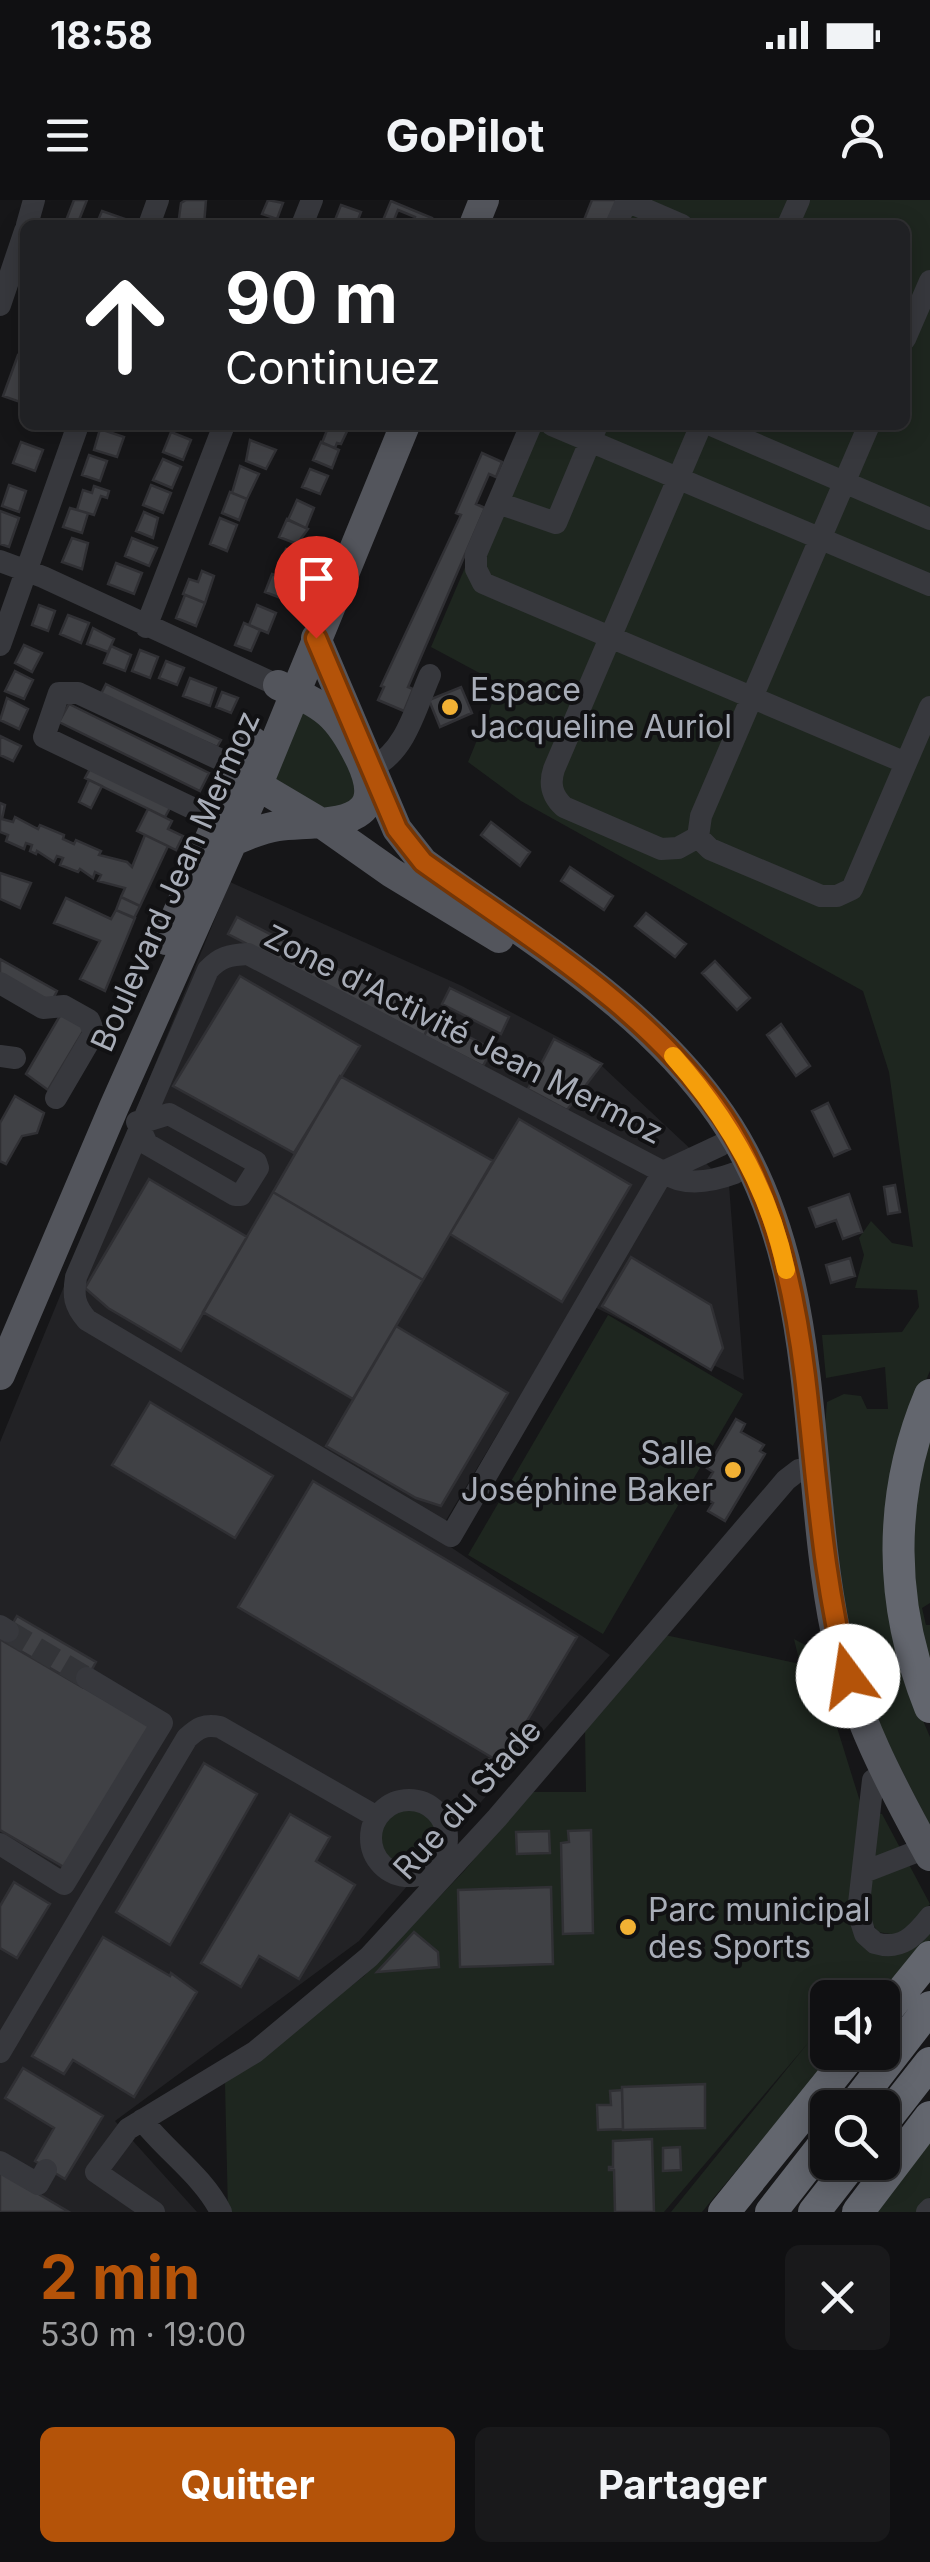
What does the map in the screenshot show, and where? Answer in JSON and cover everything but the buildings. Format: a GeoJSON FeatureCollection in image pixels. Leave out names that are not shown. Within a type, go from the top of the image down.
{"type":"FeatureCollection","features":[{"type":"Feature","properties":{"kind":"highway"},"geometry":{"type":"LineString","coordinates":[[928,1401],[904,1472],[897,1561],[909,1640],[930,1707]]}},
{"type":"Feature","properties":{"kind":"highway"},"geometry":{"type":"LineString","coordinates":[[900,1994],[930,1956]]}},
{"type":"Feature","properties":{"kind":"highway"},"geometry":{"type":"LineString","coordinates":[[866,2090],[930,2007]]}},
{"type":"Feature","properties":{"kind":"highway"},"geometry":{"type":"LineString","coordinates":[[900,2101],[930,2063]]}},
{"type":"Feature","properties":{"kind":"highway"},"geometry":{"type":"LineString","coordinates":[[724,2212],[838,2070]]}},
{"type":"Feature","properties":{"kind":"highway"},"geometry":{"type":"LineString","coordinates":[[858,2212],[930,2116]]}},
{"type":"Feature","properties":{"kind":"highway"},"geometry":{"type":"LineString","coordinates":[[771,2212],[810,2162]]}},
{"type":"Feature","properties":{"kind":"highway"},"geometry":{"type":"LineString","coordinates":[[814,2212],[838,2180]]}},
{"type":"Feature","properties":{"kind":"main road","name":"Boulevard Jean Mermoz"},"geometry":{"type":"LineString","coordinates":[[23,1300],[286,689],[386,430]]}},
{"type":"Feature","properties":{"kind":"main road","name":"Boulevard Jean Mermoz"},"geometry":{"type":"LineString","coordinates":[[248,775],[253,742],[316,638],[403,430]]}},
{"type":"Feature","properties":{"kind":"main road"},"geometry":{"type":"LineString","coordinates":[[316,638],[364,758],[409,848],[624,1008],[672,1054],[722,1132],[754,1222],[775,1299],[835,1626],[863,1724],[930,1882]]}},
{"type":"Feature","properties":{"kind":"main road"},"geometry":{"type":"LineString","coordinates":[[225,830],[322,823],[361,813],[372,796],[364,758],[328,710],[286,689]]}},
{"type":"Feature","properties":{"kind":"main road"},"geometry":{"type":"LineString","coordinates":[[248,775],[392,873],[574,988],[648,1052],[744,1154],[782,1250],[805,1374],[805,1536],[820,1632],[834,1689],[873,1780],[921,1854]]}},
{"type":"Feature","properties":{"kind":"main road","name":"Boulevard Jean Mermoz"},"geometry":{"type":"LineString","coordinates":[[23,1300],[127,1115],[225,830]]}},
{"type":"Feature","properties":{"kind":"main road"},"geometry":{"type":"LineString","coordinates":[[735,1173],[752,1187],[782,1250]]}},
{"type":"Feature","properties":{"kind":"main road"},"geometry":{"type":"LineString","coordinates":[[0,1334],[23,1300]]}},
{"type":"Feature","properties":{"kind":"main road"},"geometry":{"type":"LineString","coordinates":[[0,1375],[23,1300]]}},
{"type":"Feature","properties":{"kind":"street"},"geometry":{"type":"LineString","coordinates":[[627,201],[671,220]]}},
{"type":"Feature","properties":{"kind":"street"},"geometry":{"type":"LineString","coordinates":[[0,304],[20,246]]}},
{"type":"Feature","properties":{"kind":"street"},"geometry":{"type":"LineString","coordinates":[[913,327],[930,281]]}},
{"type":"Feature","properties":{"kind":"street"},"geometry":{"type":"LineString","coordinates":[[0,645],[76,430]]}},
{"type":"Feature","properties":{"kind":"street"},"geometry":{"type":"LineString","coordinates":[[146,627],[222,430]]}},
{"type":"Feature","properties":{"kind":"street"},"geometry":{"type":"LineString","coordinates":[[528,430],[476,554],[476,569],[483,583],[906,763]]}},
{"type":"Feature","properties":{"kind":"street"},"geometry":{"type":"LineString","coordinates":[[698,837],[678,848],[661,849],[564,807],[553,792],[554,769],[699,430]]}},
{"type":"Feature","properties":{"kind":"street"},"geometry":{"type":"LineString","coordinates":[[722,430],[930,519]]}},
{"type":"Feature","properties":{"kind":"street"},"geometry":{"type":"LineString","coordinates":[[698,837],[701,816],[867,430]]}},
{"type":"Feature","properties":{"kind":"street"},"geometry":{"type":"LineString","coordinates":[[498,502],[556,523],[594,433],[678,478],[930,585]]}},
{"type":"Feature","properties":{"kind":"street"},"geometry":{"type":"LineString","coordinates":[[0,561],[286,689]]}},
{"type":"Feature","properties":{"kind":"street"},"geometry":{"type":"LineString","coordinates":[[364,758],[391,756],[404,736],[430,675]]}},
{"type":"Feature","properties":{"kind":"street"},"geometry":{"type":"LineString","coordinates":[[225,830],[44,737],[59,693],[78,694],[248,775]]}},
{"type":"Feature","properties":{"kind":"street"},"geometry":{"type":"LineString","coordinates":[[698,837],[710,849],[822,896],[844,894],[852,888],[930,707]]}},
{"type":"Feature","properties":{"kind":"street","name":"Zone d'Activité Jean Mermoz"},"geometry":{"type":"LineString","coordinates":[[722,1132],[663,1172],[451,1536],[87,1320],[76,1308],[76,1277],[127,1115],[208,970],[219,958],[248,954],[663,1172],[676,1181],[735,1173]]}},
{"type":"Feature","properties":{"kind":"street"},"geometry":{"type":"LineString","coordinates":[[0,983],[44,1008],[64,1006],[90,1020],[94,1033],[56,1098]]}},
{"type":"Feature","properties":{"kind":"street"},"geometry":{"type":"LineString","coordinates":[[169,1114],[256,1162],[258,1168],[241,1194],[235,1195],[147,1144],[127,1115],[169,1114]]}},
{"type":"Feature","properties":{"kind":"street","name":"Rue du Stade"},"geometry":{"type":"LineString","coordinates":[[135,2125],[256,2052],[336,1987],[468,1850],[786,1480],[806,1469]]}},
{"type":"Feature","properties":{"kind":"street"},"geometry":{"type":"LineString","coordinates":[[88,1678],[187,1738]]}},
{"type":"Feature","properties":{"kind":"street"},"geometry":{"type":"LineString","coordinates":[[0,1844],[64,1884],[162,1723]]}},
{"type":"Feature","properties":{"kind":"street"},"geometry":{"type":"LineString","coordinates":[[0,2052],[187,1738],[202,1726],[220,1727],[377,1817]]}},
{"type":"Feature","properties":{"kind":"street"},"geometry":{"type":"LineString","coordinates":[[873,1780],[858,1912],[862,1928],[881,1945],[900,1944],[916,1935],[930,1917]]}},
{"type":"Feature","properties":{"kind":"street"},"geometry":{"type":"LineString","coordinates":[[401,1876],[414,1876],[436,1865],[447,1844],[446,1831],[436,1811],[416,1800],[394,1803],[377,1817],[371,1835],[374,1852],[384,1868],[401,1876],[434,1886]]}},
{"type":"Feature","properties":{"kind":"street"},"geometry":{"type":"LineString","coordinates":[[446,1831],[468,1850]]}},
{"type":"Feature","properties":{"kind":"street"},"geometry":{"type":"LineString","coordinates":[[864,1872],[921,1854]]}},
{"type":"Feature","properties":{"kind":"street"},"geometry":{"type":"LineString","coordinates":[[401,1876],[402,1921]]}},
{"type":"Feature","properties":{"kind":"street"},"geometry":{"type":"LineString","coordinates":[[154,2212],[96,2172],[135,2125],[162,2144],[206,2187],[222,2212]]}},
{"type":"Feature","properties":{"kind":"street"},"geometry":{"type":"LineString","coordinates":[[0,2162],[38,2184],[46,2170]]}},
{"type":"Feature","properties":{"kind":"shaded area"},"geometry":{"type":"Polygon","coordinates":[[[623,200],[930,200],[930,1371],[905,1428],[905,1678],[930,1737],[930,1826],[879,1726],[861,1677],[847,1621],[824,1436],[827,1402],[844,1394],[861,1396],[867,1409],[888,1409],[885,1367],[826,1378],[822,1335],[902,1332],[919,1307],[917,1290],[855,1288],[864,1255],[859,1238],[871,1221],[892,1243],[913,1247],[889,1072],[863,991],[521,801],[468,762],[500,684],[431,647],[524,430],[910,430],[910,220],[614,220],[623,200]]]}},
{"type":"Feature","properties":{"kind":"shaded area"},"geometry":{"type":"Polygon","coordinates":[[[304,708],[315,710],[362,780],[358,803],[313,810],[274,779],[304,708]]]}},
{"type":"Feature","properties":{"kind":"shaded area"},"geometry":{"type":"Polygon","coordinates":[[[230,882],[462,986],[588,1053],[729,1185],[744,1380],[578,1299],[436,1537],[610,1655],[359,1941],[115,2121],[197,2212],[0,2212],[0,1442],[230,882]]]}},
{"type":"Feature","properties":{"kind":"shaded area"},"geometry":{"type":"Polygon","coordinates":[[[608,1315],[743,1394],[603,1634],[468,1555],[608,1315]]]}},
{"type":"Feature","properties":{"kind":"shaded area"},"geometry":{"type":"Polygon","coordinates":[[[930,1428],[930,1603],[922,1608],[926,1625],[930,1625],[930,1680],[908,1551],[930,1428]]]}},
{"type":"Feature","properties":{"kind":"shaded area","name":"Parc municipal des Sports"},"geometry":{"type":"Polygon","coordinates":[[[665,1635],[800,1664],[794,1639],[809,1647],[862,1808],[862,1942],[930,1928],[930,1940],[896,1980],[810,1980],[810,2070],[820,2070],[702,2212],[671,2212],[808,2043],[664,2212],[228,2212],[225,2083],[364,1976],[465,1870],[530,1792],[586,1792],[585,1729],[665,1635]]]}},
{"type":"Feature","properties":{"kind":"shaded area"},"geometry":{"type":"Polygon","coordinates":[[[408,1809],[428,1817],[436,1837],[428,1857],[408,1865],[388,1857],[380,1837],[388,1817],[408,1809]]]}},
{"type":"Feature","properties":{"kind":"shaded area"},"geometry":{"type":"Polygon","coordinates":[[[875,1813],[882,1814],[930,1904],[903,1936],[878,1932],[865,1912],[875,1813]]]}},
{"type":"Feature","properties":{"kind":"shaded area"},"geometry":{"type":"Polygon","coordinates":[[[930,2140],[930,2197],[918,2212],[877,2212],[930,2140]]]}},
{"type":"Feature","properties":{"kind":"tunnel"},"geometry":{"type":"LineString","coordinates":[[8,1631],[87,1678]]}},
{"type":"Feature","properties":{"kind":"slow traffic"},"geometry":{"type":"LineString","coordinates":[[673,1056],[724,1118],[744,1154],[782,1250],[786,1270]]}},
{"type":"Feature","properties":{"kind":"place","name":"Espace Jacqueline Auriol"},"geometry":{"type":"Point","coordinates":[450,707]}},
{"type":"Feature","properties":{"kind":"place","name":"Salle Joséphine Baker"},"geometry":{"type":"Point","coordinates":[733,1470]}},
{"type":"Feature","properties":{"kind":"place","name":"Parc municipal des Sports"},"geometry":{"type":"Point","coordinates":[628,1927]}},
{"type":"Feature","properties":{"kind":"route"},"geometry":{"type":"LineString","coordinates":[[316,638],[397,829],[409,848],[624,1008],[698,1084],[724,1118],[744,1154],[782,1250],[805,1374],[826,1576],[848,1676]]}}]}
